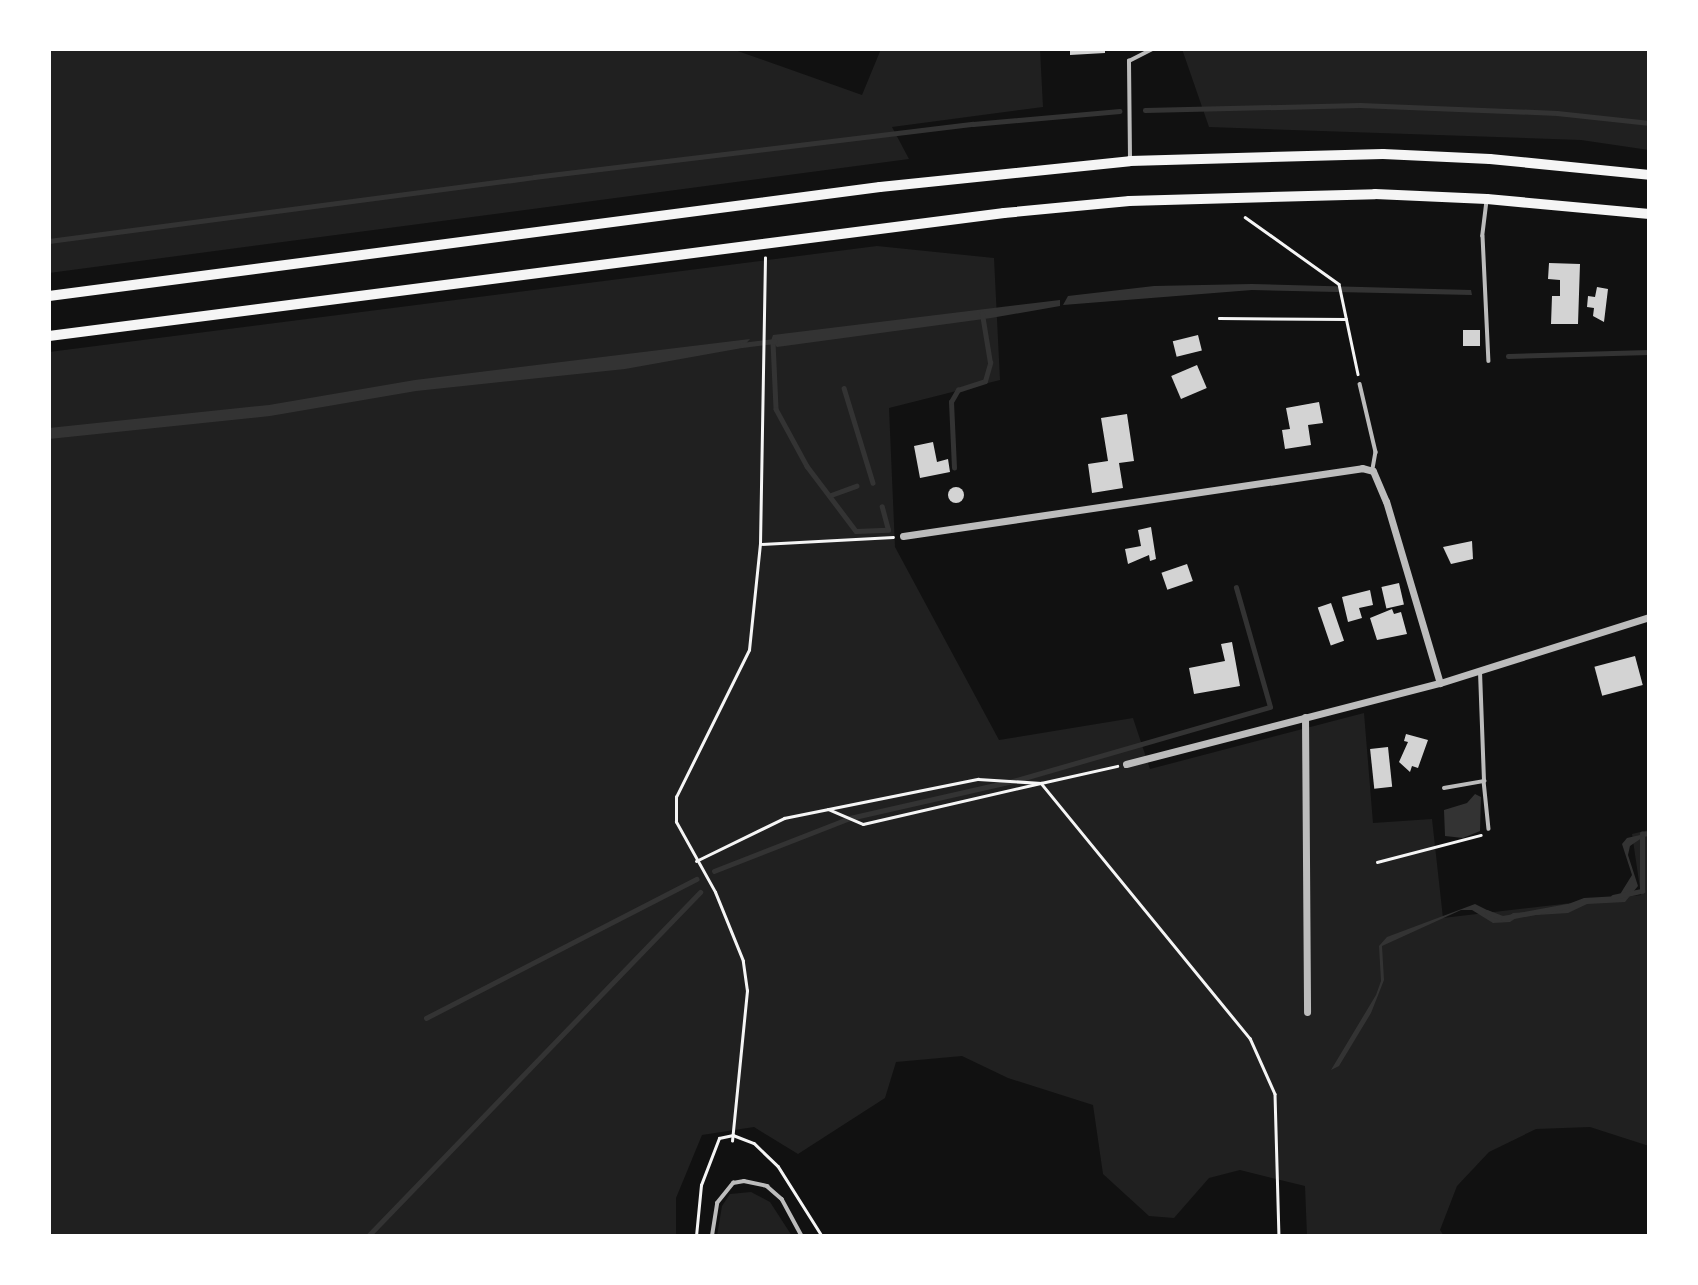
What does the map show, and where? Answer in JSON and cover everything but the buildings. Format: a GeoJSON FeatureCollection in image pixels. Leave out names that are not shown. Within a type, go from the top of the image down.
{"type":"FeatureCollection","features":[{"type":"Feature","properties":{"kind":"highway"},"geometry":{"type":"LineString","coordinates":[[49,296],[892,186],[1130,162],[1383,154],[1490,159],[1649,174]]}},
{"type":"Feature","properties":{"kind":"highway"},"geometry":{"type":"LineString","coordinates":[[49,336],[765,244],[1129,201],[1375,194],[1487,199],[1649,215]]}},
{"type":"Feature","properties":{"kind":"street"},"geometry":{"type":"LineString","coordinates":[[903,536],[1345,469],[1373,471],[1386,501],[1440,683]]}},
{"type":"Feature","properties":{"kind":"street"},"geometry":{"type":"LineString","coordinates":[[1126,764],[1440,683],[1649,617]]}},
{"type":"Feature","properties":{"kind":"street"},"geometry":{"type":"LineString","coordinates":[[1305,718],[1307,1012]]}},
{"type":"Feature","properties":{"kind":"lane"},"geometry":{"type":"LineString","coordinates":[[1130,162],[1129,61],[1153,49]]}},
{"type":"Feature","properties":{"kind":"lane"},"geometry":{"type":"LineString","coordinates":[[1487,199],[1483,236],[1489,361]]}},
{"type":"Feature","properties":{"kind":"lane"},"geometry":{"type":"LineString","coordinates":[[1360,384],[1376,452],[1373,471]]}},
{"type":"Feature","properties":{"kind":"lane"},"geometry":{"type":"LineString","coordinates":[[1480,671],[1484,781],[1489,829]]}},
{"type":"Feature","properties":{"kind":"lane"},"geometry":{"type":"LineString","coordinates":[[1444,788],[1484,781]]}},
{"type":"Feature","properties":{"kind":"lane"},"geometry":{"type":"LineString","coordinates":[[712,1236],[717,1203],[733,1183],[744,1181],[767,1186],[782,1199],[802,1236]]}},
{"type":"Feature","properties":{"kind":"path"},"geometry":{"type":"LineString","coordinates":[[1245,218],[1339,284],[1360,384]]}},
{"type":"Feature","properties":{"kind":"path"},"geometry":{"type":"LineString","coordinates":[[732,1141],[747,991],[743,961],[715,892],[676,822],[676,797],[749,650],[760,544],[765,244]]}},
{"type":"Feature","properties":{"kind":"path"},"geometry":{"type":"LineString","coordinates":[[1219,318],[1346,319]]}},
{"type":"Feature","properties":{"kind":"path"},"geometry":{"type":"LineString","coordinates":[[760,544],[903,536]]}},
{"type":"Feature","properties":{"kind":"path"},"geometry":{"type":"LineString","coordinates":[[828,809],[863,824],[1126,764]]}},
{"type":"Feature","properties":{"kind":"path"},"geometry":{"type":"LineString","coordinates":[[696,861],[784,818],[986,779],[1041,783],[1196,977],[1250,1038],[1275,1094],[1279,1236]]}},
{"type":"Feature","properties":{"kind":"path"},"geometry":{"type":"LineString","coordinates":[[1377,862],[1476,839],[1489,829]]}},
{"type":"Feature","properties":{"kind":"path"},"geometry":{"type":"LineString","coordinates":[[696,1236],[701,1185],[719,1138],[733,1135],[754,1143],[778,1166],[822,1236]]}},
{"type":"Feature","properties":{"kind":"shaded area"},"geometry":{"type":"Polygon","coordinates":[[[49,49],[732,49],[862,95],[881,49],[1040,49],[1043,107],[892,127],[909,159],[49,273],[49,49]]]}},
{"type":"Feature","properties":{"kind":"shaded area"},"geometry":{"type":"Polygon","coordinates":[[[1182,49],[1649,49],[1649,150],[1581,140],[1209,127],[1182,49]]]}},
{"type":"Feature","properties":{"kind":"shaded area"},"geometry":{"type":"Polygon","coordinates":[[[877,246],[994,258],[1000,380],[889,408],[895,547],[999,740],[1133,718],[1150,769],[1364,713],[1373,823],[1432,819],[1443,918],[1641,895],[1632,834],[1649,830],[1649,1146],[1590,1127],[1536,1129],[1489,1152],[1457,1186],[1440,1230],[1444,1236],[1307,1236],[1305,1186],[1240,1170],[1209,1178],[1174,1218],[1149,1216],[1103,1174],[1093,1105],[1008,1078],[962,1056],[896,1062],[885,1098],[798,1154],[754,1127],[702,1135],[676,1198],[676,1236],[49,1236],[49,352],[877,246]]]}},
{"type":"Feature","properties":{"kind":"shaded area"},"geometry":{"type":"Polygon","coordinates":[[[1252,284],[1471,290],[1472,295],[1252,290],[1063,305],[1068,296],[1154,286],[1252,284]]]}},
{"type":"Feature","properties":{"kind":"shaded area"},"geometry":{"type":"Polygon","coordinates":[[[1060,300],[1060,306],[991,318],[777,347],[771,341],[773,335],[1060,300]]]}},
{"type":"Feature","properties":{"kind":"shaded area"},"geometry":{"type":"Polygon","coordinates":[[[750,339],[742,348],[625,369],[416,391],[270,416],[49,439],[49,428],[269,405],[415,380],[750,339]]]}},
{"type":"Feature","properties":{"kind":"shaded area"},"geometry":{"type":"Polygon","coordinates":[[[1475,794],[1481,797],[1480,831],[1463,838],[1445,836],[1444,810],[1467,803],[1475,794]]]}},
{"type":"Feature","properties":{"kind":"shaded area"},"geometry":{"type":"Polygon","coordinates":[[[1649,833],[1630,846],[1628,855],[1638,886],[1625,902],[1587,904],[1568,913],[1519,916],[1510,922],[1493,923],[1472,910],[1461,910],[1382,946],[1384,980],[1371,1013],[1339,1066],[1331,1070],[1376,995],[1381,981],[1379,946],[1387,937],[1475,904],[1505,919],[1513,913],[1550,911],[1584,898],[1619,896],[1632,875],[1622,844],[1627,838],[1649,833]]]}},
{"type":"Feature","properties":{"kind":"shaded area"},"geometry":{"type":"Polygon","coordinates":[[[751,1192],[770,1202],[792,1236],[717,1236],[722,1206],[730,1194],[751,1192]]]}},
{"type":"Feature","properties":{"kind":"waterway"},"geometry":{"type":"LineString","coordinates":[[1145,110],[1360,105],[1557,113],[1649,123]]}},
{"type":"Feature","properties":{"kind":"waterway"},"geometry":{"type":"LineString","coordinates":[[49,241],[534,177],[973,124],[1119,111]]}},
{"type":"Feature","properties":{"kind":"waterway"},"geometry":{"type":"LineString","coordinates":[[954,468],[951,402],[958,390],[985,381],[990,363],[982,314]]}},
{"type":"Feature","properties":{"kind":"waterway"},"geometry":{"type":"LineString","coordinates":[[742,345],[775,341]]}},
{"type":"Feature","properties":{"kind":"waterway"},"geometry":{"type":"LineString","coordinates":[[773,342],[776,409],[807,466],[856,531],[888,530],[882,507]]}},
{"type":"Feature","properties":{"kind":"waterway"},"geometry":{"type":"LineString","coordinates":[[1508,356],[1649,352]]}},
{"type":"Feature","properties":{"kind":"waterway"},"geometry":{"type":"LineString","coordinates":[[844,388],[873,483]]}},
{"type":"Feature","properties":{"kind":"waterway"},"geometry":{"type":"LineString","coordinates":[[831,495],[856,486]]}},
{"type":"Feature","properties":{"kind":"waterway"},"geometry":{"type":"LineString","coordinates":[[714,871],[850,818],[1017,780],[1270,707],[1236,588]]}},
{"type":"Feature","properties":{"kind":"waterway"},"geometry":{"type":"LineString","coordinates":[[1613,897],[1642,891],[1642,834],[1649,833]]}},
{"type":"Feature","properties":{"kind":"waterway"},"geometry":{"type":"LineString","coordinates":[[426,1018],[696,879]]}},
{"type":"Feature","properties":{"kind":"waterway"},"geometry":{"type":"LineString","coordinates":[[368,1236],[700,892]]}},
{"type":"Feature","properties":{"kind":"waterway"},"geometry":{"type":"LineString","coordinates":[[1487,912],[1503,918],[1567,906]]}}]}
